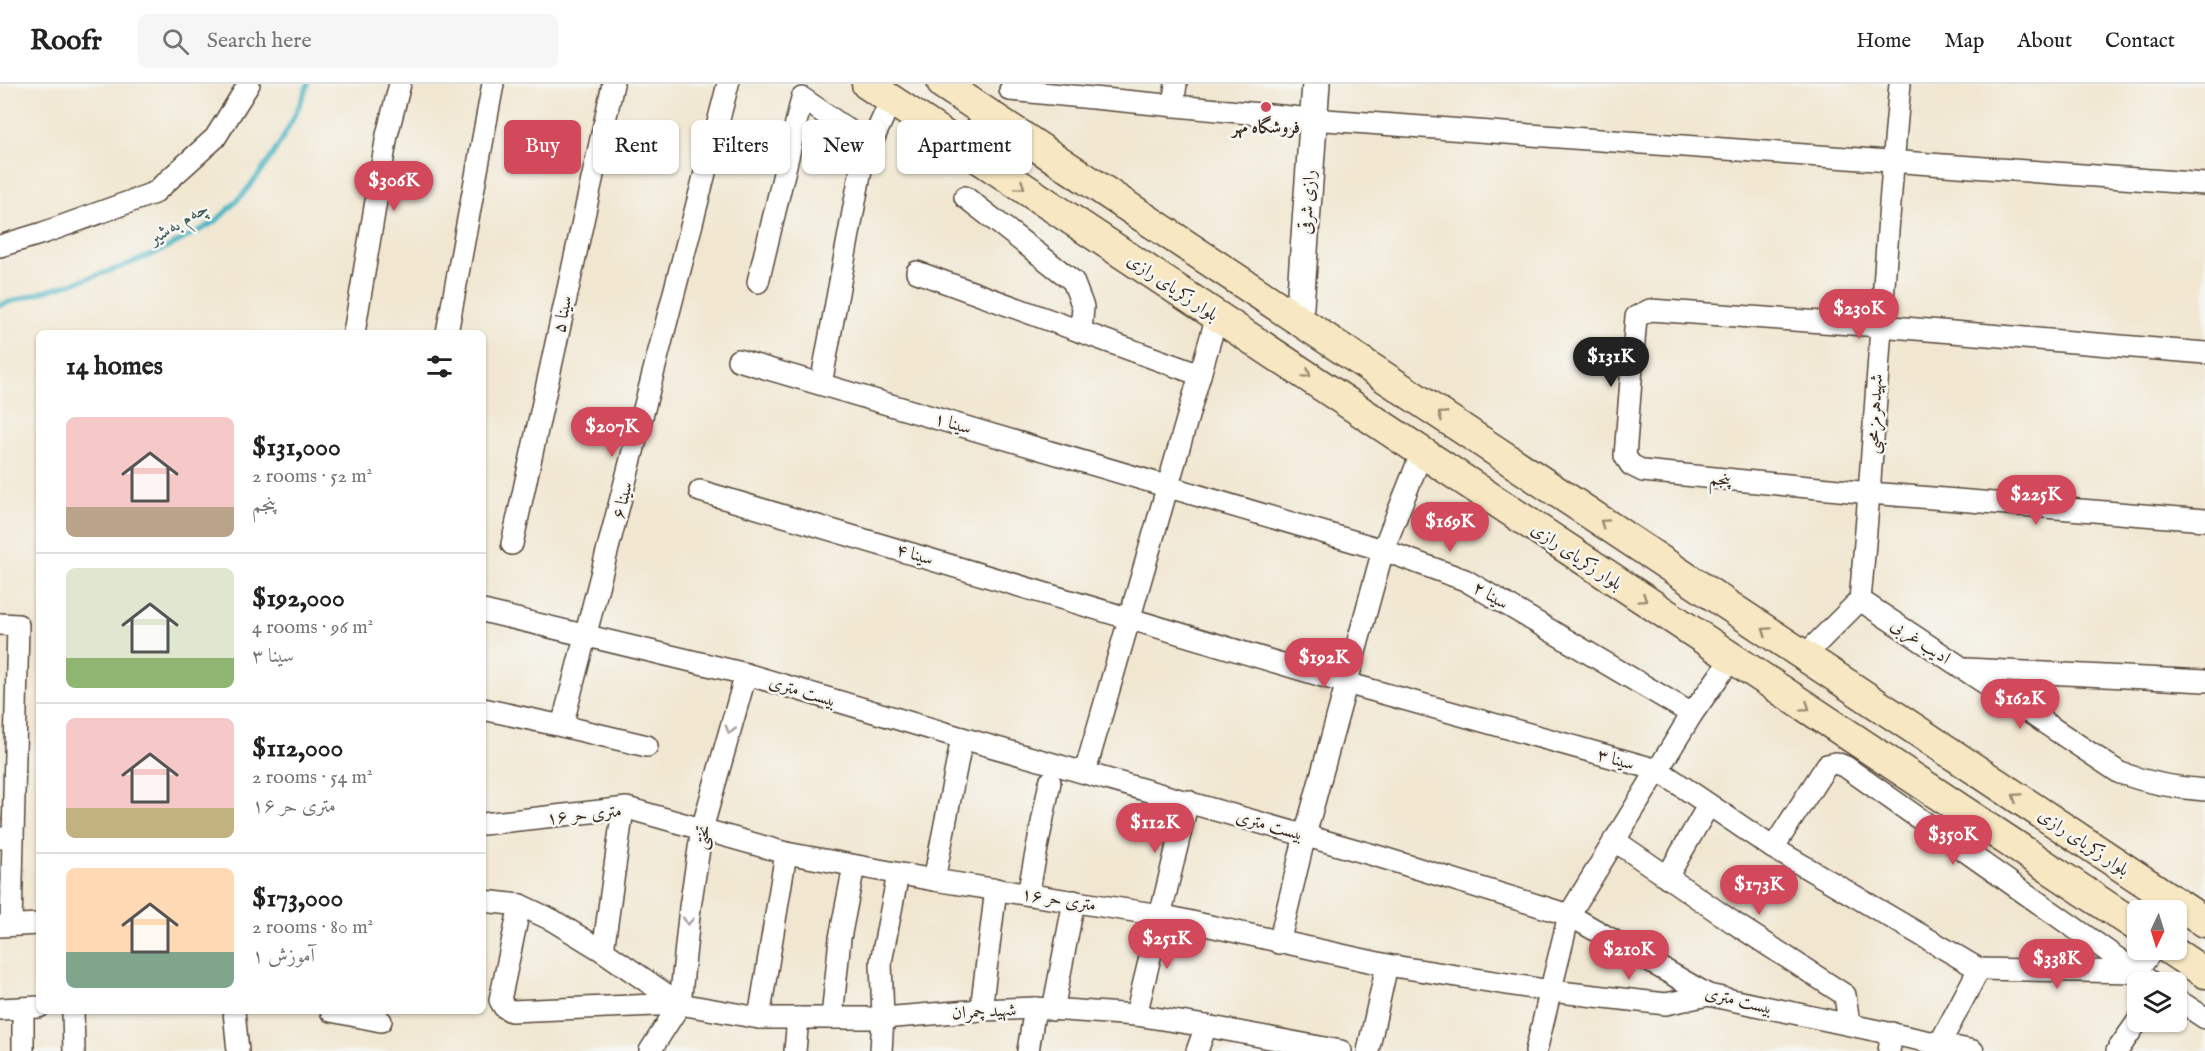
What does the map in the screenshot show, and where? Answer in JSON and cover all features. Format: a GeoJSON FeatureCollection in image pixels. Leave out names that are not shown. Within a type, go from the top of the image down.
{"type":"FeatureCollection","features":[{"type":"Feature","properties":{"kind":"main road","name":"بلوار زکریای رازی"},"geometry":{"type":"LineString","coordinates":[[943,84],[2205,922]]}},
{"type":"Feature","properties":{"kind":"main road","name":"بلوار زکریای رازی"},"geometry":{"type":"LineString","coordinates":[[879,92],[1732,658],[1877,772],[2127,920]]}},
{"type":"Feature","properties":{"kind":"main road"},"geometry":{"type":"LineString","coordinates":[[1275,353],[1299,320]]}},
{"type":"Feature","properties":{"kind":"main road"},"geometry":{"type":"LineString","coordinates":[[2185,960],[2205,973]]}},
{"type":"Feature","properties":{"kind":"street"},"geometry":{"type":"LineString","coordinates":[[0,246],[44,233],[154,193],[215,138],[249,84]]}},
{"type":"Feature","properties":{"kind":"street"},"geometry":{"type":"LineString","coordinates":[[354,330],[387,135],[400,84]]}},
{"type":"Feature","properties":{"kind":"street"},"geometry":{"type":"LineString","coordinates":[[448,330],[494,84]]}},
{"type":"Feature","properties":{"kind":"street","name":"سینا ۵"},"geometry":{"type":"LineString","coordinates":[[512,544],[613,84]]}},
{"type":"Feature","properties":{"kind":"street","name":"سینا ۶"},"geometry":{"type":"LineString","coordinates":[[562,726],[728,84]]}},
{"type":"Feature","properties":{"kind":"street"},"geometry":{"type":"LineString","coordinates":[[1173,106],[1176,84]]}},
{"type":"Feature","properties":{"kind":"street","name":"رازی شرقی"},"geometry":{"type":"LineString","coordinates":[[1299,320],[1316,84]]}},
{"type":"Feature","properties":{"kind":"street","name":"شهیدهرمزمحبی"},"geometry":{"type":"LineString","coordinates":[[1860,600],[1900,84]]}},
{"type":"Feature","properties":{"kind":"street"},"geometry":{"type":"LineString","coordinates":[[1010,90],[1312,119],[2205,184]]}},
{"type":"Feature","properties":{"kind":"street"},"geometry":{"type":"LineString","coordinates":[[874,120],[879,92]]}},
{"type":"Feature","properties":{"kind":"street"},"geometry":{"type":"LineString","coordinates":[[758,282],[801,98],[833,120]]}},
{"type":"Feature","properties":{"kind":"street"},"geometry":{"type":"LineString","coordinates":[[821,384],[860,174]]}},
{"type":"Feature","properties":{"kind":"street"},"geometry":{"type":"LineString","coordinates":[[965,197],[1072,281],[1083,307],[1081,332]]}},
{"type":"Feature","properties":{"kind":"street"},"geometry":{"type":"LineString","coordinates":[[917,272],[1200,375]]}},
{"type":"Feature","properties":{"kind":"street","name":"پنجم"},"geometry":{"type":"LineString","coordinates":[[1880,326],[1650,310],[1642,313],[1636,317],[1626,456],[1631,465],[1642,471],[1870,494],[2205,520]]}},
{"type":"Feature","properties":{"kind":"street"},"geometry":{"type":"LineString","coordinates":[[1085,772],[1217,316]]}},
{"type":"Feature","properties":{"kind":"street"},"geometry":{"type":"LineString","coordinates":[[1880,326],[2205,353]]}},
{"type":"Feature","properties":{"kind":"street","name":"۱ سینا"},"geometry":{"type":"LineString","coordinates":[[738,360],[1167,487]]}},
{"type":"Feature","properties":{"kind":"street"},"geometry":{"type":"LineString","coordinates":[[1279,943],[1305,835],[1383,550],[1422,452]]}},
{"type":"Feature","properties":{"kind":"street","name":"سینا ۲"},"geometry":{"type":"LineString","coordinates":[[1167,487],[1383,550],[1465,580],[1692,714]]}},
{"type":"Feature","properties":{"kind":"street","name":"سینا ۴"},"geometry":{"type":"LineString","coordinates":[[700,491],[1130,618]]}},
{"type":"Feature","properties":{"kind":"street"},"geometry":{"type":"LineString","coordinates":[[1804,656],[1860,600]]}},
{"type":"Feature","properties":{"kind":"street","name":"ادیب غربی"},"geometry":{"type":"LineString","coordinates":[[1860,600],[2120,773],[2176,788],[2205,790]]}},
{"type":"Feature","properties":{"kind":"street","name":"بیست متری"},"geometry":{"type":"LineString","coordinates":[[486,612],[746,674],[1305,835],[1569,915],[1708,995],[1849,1024],[1890,1042],[1940,1043],[1973,1051]]}},
{"type":"Feature","properties":{"kind":"street","name":"سینا ۳"},"geometry":{"type":"LineString","coordinates":[[1130,618],[1346,683],[1658,770],[1773,848],[1979,969]]}},
{"type":"Feature","properties":{"kind":"street"},"geometry":{"type":"LineString","coordinates":[[0,624],[18,624],[6,838],[5,926],[36,924]]}},
{"type":"Feature","properties":{"kind":"street"},"geometry":{"type":"LineString","coordinates":[[1536,1051],[1569,915],[1692,714],[1732,658]]}},
{"type":"Feature","properties":{"kind":"street"},"geometry":{"type":"LineString","coordinates":[[1964,669],[2205,681]]}},
{"type":"Feature","properties":{"kind":"street","name":"تختی"},"geometry":{"type":"LineString","coordinates":[[680,1004],[690,907],[702,829],[746,674]]}},
{"type":"Feature","properties":{"kind":"street"},"geometry":{"type":"LineString","coordinates":[[486,710],[646,746]]}},
{"type":"Feature","properties":{"kind":"street"},"geometry":{"type":"LineString","coordinates":[[934,880],[962,738]]}},
{"type":"Feature","properties":{"kind":"street"},"geometry":{"type":"LineString","coordinates":[[1773,848],[1827,765],[1836,764],[1877,772],[2137,972]]}},
{"type":"Feature","properties":{"kind":"street"},"geometry":{"type":"LineString","coordinates":[[1028,894],[1050,782]]}},
{"type":"Feature","properties":{"kind":"street"},"geometry":{"type":"LineString","coordinates":[[1136,1015],[1188,801]]}},
{"type":"Feature","properties":{"kind":"street"},"geometry":{"type":"LineString","coordinates":[[1667,877],[1708,806]]}},
{"type":"Feature","properties":{"kind":"street","name":"۱۶ متری حر"},"geometry":{"type":"LineString","coordinates":[[486,824],[627,808],[786,853],[934,880],[1160,915],[1387,966],[1551,991],[1666,1004],[1708,995]]}},
{"type":"Feature","properties":{"kind":"street"},"geometry":{"type":"LineString","coordinates":[[603,951],[622,809]]}},
{"type":"Feature","properties":{"kind":"street"},"geometry":{"type":"LineString","coordinates":[[1614,840],[1845,995],[1849,1024]]}},
{"type":"Feature","properties":{"kind":"street"},"geometry":{"type":"LineString","coordinates":[[759,1018],[786,853]]}},
{"type":"Feature","properties":{"kind":"street"},"geometry":{"type":"LineString","coordinates":[[832,1018],[840,938],[854,866]]}},
{"type":"Feature","properties":{"kind":"street"},"geometry":{"type":"LineString","coordinates":[[881,1051],[883,1018],[881,962],[898,874]]}},
{"type":"Feature","properties":{"kind":"street"},"geometry":{"type":"LineString","coordinates":[[981,1010],[996,890]]}},
{"type":"Feature","properties":{"kind":"street"},"geometry":{"type":"LineString","coordinates":[[486,901],[520,905],[552,920],[603,951],[680,1004]]}},
{"type":"Feature","properties":{"kind":"street"},"geometry":{"type":"LineString","coordinates":[[1028,1051],[1044,1009],[1074,901]]}},
{"type":"Feature","properties":{"kind":"street"},"geometry":{"type":"LineString","coordinates":[[520,905],[500,1000],[504,1007],[511,1011],[680,1004]]}},
{"type":"Feature","properties":{"kind":"street"},"geometry":{"type":"LineString","coordinates":[[1368,1051],[1387,966]]}},
{"type":"Feature","properties":{"kind":"street"},"geometry":{"type":"LineString","coordinates":[[1940,1043],[1979,969],[2127,976]]}},
{"type":"Feature","properties":{"kind":"street"},"geometry":{"type":"LineString","coordinates":[[651,1051],[680,1004]]}},
{"type":"Feature","properties":{"kind":"street","name":"شهید چمران"},"geometry":{"type":"LineString","coordinates":[[680,1004],[759,1018],[883,1018],[981,1010],[1044,1009],[1136,1015],[1341,1051]]}},
{"type":"Feature","properties":{"kind":"street"},"geometry":{"type":"LineString","coordinates":[[2187,1006],[2205,1018]]}},
{"type":"Feature","properties":{"kind":"street"},"geometry":{"type":"LineString","coordinates":[[0,1009],[31,1007],[23,1051]]}},
{"type":"Feature","properties":{"kind":"street"},"geometry":{"type":"LineString","coordinates":[[73,1014],[74,1051]]}},
{"type":"Feature","properties":{"kind":"street"},"geometry":{"type":"LineString","coordinates":[[234,1014],[238,1051]]}},
{"type":"Feature","properties":{"kind":"street"},"geometry":{"type":"LineString","coordinates":[[346,1014],[381,1021]]}},
{"type":"Feature","properties":{"kind":"street"},"geometry":{"type":"LineString","coordinates":[[795,1051],[798,1018]]}},
{"type":"Feature","properties":{"kind":"street"},"geometry":{"type":"LineString","coordinates":[[1197,1051],[1206,1026]]}},
{"type":"Feature","properties":{"kind":"street"},"geometry":{"type":"LineString","coordinates":[[2117,1051],[2130,1032]]}},
{"type":"Feature","properties":{"kind":"waterway","name":"چەم بەشیر"},"geometry":{"type":"LineString","coordinates":[[0,305],[144,258],[217,220],[246,191],[271,158],[292,122],[308,84]]}},
{"type":"Feature","properties":{"kind":"place","name":"فروشگاه مهر"},"geometry":{"type":"Point","coordinates":[1266,107]}}]}
